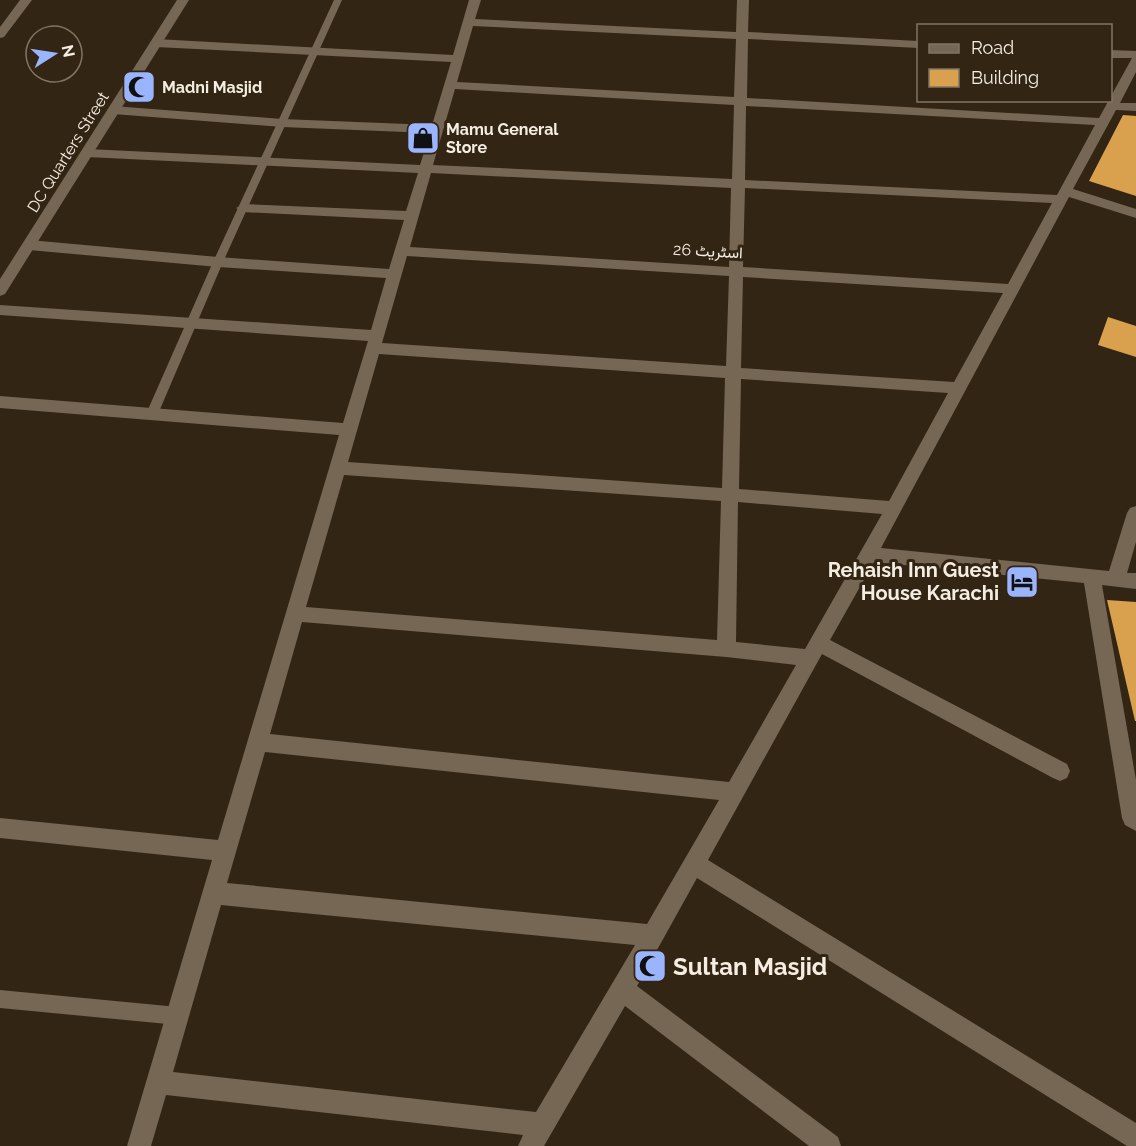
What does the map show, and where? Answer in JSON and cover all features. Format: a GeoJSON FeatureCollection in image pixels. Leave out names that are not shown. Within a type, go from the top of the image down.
{"type":"FeatureCollection","features":[{"type":"Feature","properties":{"kind":"street"},"geometry":{"type":"LineString","coordinates":[[0,35],[26,0]]}},
{"type":"Feature","properties":{"kind":"street","name":"DC Quarters Street"},"geometry":{"type":"LineString","coordinates":[[0,291],[183,0]]}},
{"type":"Feature","properties":{"kind":"street"},"geometry":{"type":"LineString","coordinates":[[139,1146],[475,0]]}},
{"type":"Feature","properties":{"kind":"street"},"geometry":{"type":"LineString","coordinates":[[726,649],[740,36],[743,0]]}},
{"type":"Feature","properties":{"kind":"street"},"geometry":{"type":"LineString","coordinates":[[468,22],[917,44]]}},
{"type":"Feature","properties":{"kind":"street"},"geometry":{"type":"LineString","coordinates":[[156,43],[458,59]]}},
{"type":"Feature","properties":{"kind":"street"},"geometry":{"type":"LineString","coordinates":[[1112,54],[1136,55]]}},
{"type":"Feature","properties":{"kind":"street"},"geometry":{"type":"LineString","coordinates":[[530,1146],[694,864],[869,554],[1136,61]]}},
{"type":"Feature","properties":{"kind":"street"},"geometry":{"type":"LineString","coordinates":[[450,86],[739,103],[1107,114],[1136,107]]}},
{"type":"Feature","properties":{"kind":"street"},"geometry":{"type":"LineString","coordinates":[[113,110],[282,123],[437,129]]}},
{"type":"Feature","properties":{"kind":"street"},"geometry":{"type":"LineString","coordinates":[[87,153],[737,183],[1063,195],[1136,214]]}},
{"type":"Feature","properties":{"kind":"street"},"geometry":{"type":"LineString","coordinates":[[243,208],[412,216]]}},
{"type":"Feature","properties":{"kind":"street"},"geometry":{"type":"LineString","coordinates":[[29,245],[218,262],[395,274]]}},
{"type":"Feature","properties":{"kind":"street","name":"اسٹریٹ 26"},"geometry":{"type":"LineString","coordinates":[[401,251],[1012,289]]}},
{"type":"Feature","properties":{"kind":"street"},"geometry":{"type":"LineString","coordinates":[[0,310],[192,323],[375,342],[733,373],[958,388]]}},
{"type":"Feature","properties":{"kind":"street"},"geometry":{"type":"LineString","coordinates":[[0,402],[349,430]]}},
{"type":"Feature","properties":{"kind":"street"},"geometry":{"type":"LineString","coordinates":[[337,468],[893,508]]}},
{"type":"Feature","properties":{"kind":"street"},"geometry":{"type":"LineString","coordinates":[[1116,579],[1136,513]]}},
{"type":"Feature","properties":{"kind":"street"},"geometry":{"type":"LineString","coordinates":[[869,554],[1136,581]]}},
{"type":"Feature","properties":{"kind":"street"},"geometry":{"type":"LineString","coordinates":[[1092,577],[1135,819]]}},
{"type":"Feature","properties":{"kind":"street"},"geometry":{"type":"LineString","coordinates":[[295,614],[726,649],[814,650],[1060,771]]}},
{"type":"Feature","properties":{"kind":"street"},"geometry":{"type":"LineString","coordinates":[[258,742],[734,792]]}},
{"type":"Feature","properties":{"kind":"street"},"geometry":{"type":"LineString","coordinates":[[0,828],[226,851]]}},
{"type":"Feature","properties":{"kind":"street"},"geometry":{"type":"LineString","coordinates":[[694,864],[1136,1137]]}},
{"type":"Feature","properties":{"kind":"street"},"geometry":{"type":"LineString","coordinates":[[213,893],[652,936]]}},
{"type":"Feature","properties":{"kind":"street"},"geometry":{"type":"LineString","coordinates":[[622,989],[829,1146]]}},
{"type":"Feature","properties":{"kind":"street"},"geometry":{"type":"LineString","coordinates":[[158,1082],[542,1125]]}},
{"type":"Feature","properties":{"kind":"lane"},"geometry":{"type":"LineString","coordinates":[[152,414],[218,262],[338,0]]}},
{"type":"Feature","properties":{"kind":"lane"},"geometry":{"type":"LineString","coordinates":[[0,999],[177,1016]]}},
{"type":"Feature","properties":{"kind":"building"},"geometry":{"type":"Polygon","coordinates":[[[1123,115],[1136,116],[1136,196],[1089,181],[1123,115]]]}},
{"type":"Feature","properties":{"kind":"building"},"geometry":{"type":"Polygon","coordinates":[[[1108,317],[1136,326],[1136,357],[1098,345],[1108,317]]]}},
{"type":"Feature","properties":{"kind":"building"},"geometry":{"type":"Polygon","coordinates":[[[1107,600],[1136,602],[1136,721],[1135,721],[1107,600]]]}},
{"type":"Feature","properties":{"kind":"place","name":"Madni Masjid"},"geometry":{"type":"Point","coordinates":[139,87]}},
{"type":"Feature","properties":{"kind":"place","name":"Mamu General Store"},"geometry":{"type":"Point","coordinates":[423,138]}},
{"type":"Feature","properties":{"kind":"place","name":"Rehaish Inn Guest House Karachi"},"geometry":{"type":"Point","coordinates":[1022,582]}},
{"type":"Feature","properties":{"kind":"place","name":"Sultan Masjid"},"geometry":{"type":"Point","coordinates":[650,966]}}]}
